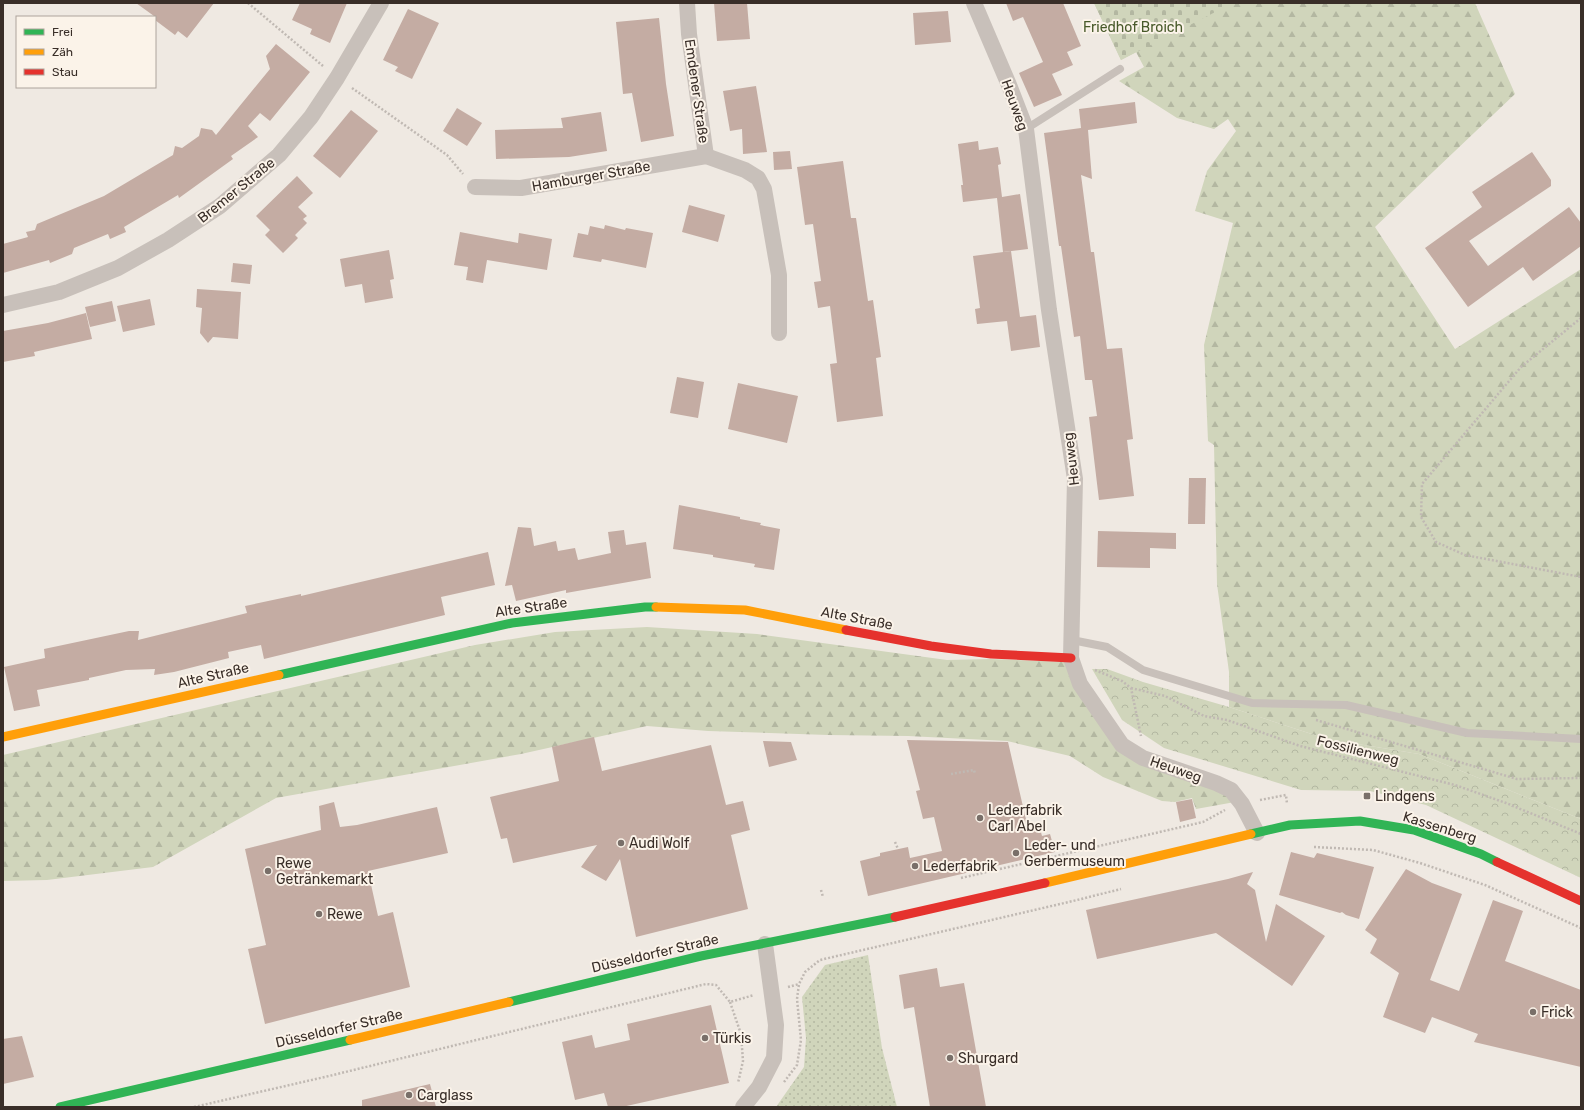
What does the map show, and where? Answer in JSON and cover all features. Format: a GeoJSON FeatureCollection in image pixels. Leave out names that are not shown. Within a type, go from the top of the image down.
{"type":"FeatureCollection","features":[{"type":"Feature","properties":{"kind":"main road","name":"Alte Straße"},"geometry":{"type":"LineString","coordinates":[[3,737],[512,623],[646,607],[745,610],[931,646],[991,654],[1071,658]]}},
{"type":"Feature","properties":{"kind":"main road","name":"Kassenberg"},"geometry":{"type":"LineString","coordinates":[[1257,833],[1290,824],[1360,821],[1414,830],[1481,854],[1581,901]]}},
{"type":"Feature","properties":{"kind":"main road","name":"Düsseldorfer Straße"},"geometry":{"type":"LineString","coordinates":[[60,1107],[320,1047],[701,956],[765,944],[1024,888],[1257,833]]}},
{"type":"Feature","properties":{"kind":"street","name":"Bremer Straße"},"geometry":{"type":"LineString","coordinates":[[3,305],[59,292],[118,268],[168,240],[220,206],[279,155],[311,117],[337,78],[381,3]]}},
{"type":"Feature","properties":{"kind":"street","name":"Emdener Straße"},"geometry":{"type":"LineString","coordinates":[[687,3],[689,34],[706,156],[745,170],[758,178],[764,189],[779,275],[779,333]]}},
{"type":"Feature","properties":{"kind":"street","name":"Heuweg"},"geometry":{"type":"LineString","coordinates":[[974,3],[1026,129],[1049,310],[1075,479],[1071,658],[1080,684],[1122,746],[1143,758],[1216,783],[1231,790],[1242,804],[1257,833]]}},
{"type":"Feature","properties":{"kind":"street","name":"Hamburger Straße"},"geometry":{"type":"LineString","coordinates":[[475,187],[521,188],[706,156]]}},
{"type":"Feature","properties":{"kind":"street"},"geometry":{"type":"LineString","coordinates":[[743,1107],[759,1087],[774,1058],[776,1024],[765,944]]}},
{"type":"Feature","properties":{"kind":"lane"},"geometry":{"type":"LineString","coordinates":[[1026,129],[1120,69]]}},
{"type":"Feature","properties":{"kind":"lane"},"geometry":{"type":"LineString","coordinates":[[1072,640],[1107,646],[1143,670],[1252,703],[1346,705],[1467,733],[1581,740]]}},
{"type":"Feature","properties":{"kind":"path"},"geometry":{"type":"LineString","coordinates":[[248,3],[315,59]]}},
{"type":"Feature","properties":{"kind":"path"},"geometry":{"type":"LineString","coordinates":[[337,78],[447,155],[475,187]]}},
{"type":"Feature","properties":{"kind":"path"},"geometry":{"type":"LineString","coordinates":[[1581,318],[1521,367],[1422,484],[1421,517],[1436,542],[1465,555],[1581,577]]}},
{"type":"Feature","properties":{"kind":"path","name":"Fossilienweg"},"geometry":{"type":"LineString","coordinates":[[1104,674],[1122,681],[1131,688],[1165,696],[1204,716],[1228,720],[1300,746],[1455,785],[1506,803],[1581,834]]}},
{"type":"Feature","properties":{"kind":"path"},"geometry":{"type":"LineString","coordinates":[[1131,688],[1141,738],[1143,758]]}},
{"type":"Feature","properties":{"kind":"path"},"geometry":{"type":"LineString","coordinates":[[1309,718],[1517,779],[1581,778]]}},
{"type":"Feature","properties":{"kind":"path"},"geometry":{"type":"LineString","coordinates":[[952,774],[974,770],[975,774]]}},
{"type":"Feature","properties":{"kind":"path"},"geometry":{"type":"LineString","coordinates":[[956,879],[1203,822],[1220,811],[1242,804],[1286,795],[1290,824]]}},
{"type":"Feature","properties":{"kind":"path"},"geometry":{"type":"LineString","coordinates":[[896,842],[898,849]]}},
{"type":"Feature","properties":{"kind":"path"},"geometry":{"type":"LineString","coordinates":[[1307,846],[1373,850],[1420,863],[1485,885],[1581,928]]}},
{"type":"Feature","properties":{"kind":"path"},"geometry":{"type":"LineString","coordinates":[[799,984],[805,972],[820,960],[1125,888]]}},
{"type":"Feature","properties":{"kind":"path"},"geometry":{"type":"LineString","coordinates":[[821,890],[823,897]]}},
{"type":"Feature","properties":{"kind":"path"},"geometry":{"type":"LineString","coordinates":[[194,1107],[329,1076],[706,984],[716,985],[730,1002],[741,1034],[743,1061],[738,1084]]}},
{"type":"Feature","properties":{"kind":"path"},"geometry":{"type":"LineString","coordinates":[[730,1002],[772,991]]}},
{"type":"Feature","properties":{"kind":"green space"},"geometry":{"type":"Polygon","coordinates":[[[1094,3],[1475,3],[1515,94],[1375,227],[1455,349],[1581,269],[1581,819],[1419,754],[1327,739],[1229,707],[1229,672],[1217,584],[1214,445],[1208,441],[1204,345],[1233,223],[1195,211],[1207,171],[1236,131],[1228,119],[1214,129],[1177,118],[1119,81],[1144,67],[1136,52],[1121,60],[1094,3]]]}},
{"type":"Feature","properties":{"kind":"green space","name":"Friedhof Broich"},"geometry":{"type":"Polygon","coordinates":[[[1094,3],[1233,3],[1121,60],[1094,3]]]}},
{"type":"Feature","properties":{"kind":"green space"},"geometry":{"type":"Polygon","coordinates":[[[647,627],[757,634],[947,660],[991,659],[1066,662],[1119,749],[1213,785],[1235,802],[1196,809],[1192,798],[1175,802],[1162,801],[1103,777],[1070,756],[1007,741],[908,736],[708,731],[647,726],[521,754],[276,798],[153,867],[47,880],[3,881],[3,755],[475,645],[555,632],[647,627]]]}},
{"type":"Feature","properties":{"kind":"green space"},"geometry":{"type":"Polygon","coordinates":[[[1092,669],[1107,669],[1143,682],[1229,707],[1327,739],[1419,754],[1581,819],[1581,878],[1426,805],[1370,791],[1301,790],[1164,748],[1122,720],[1092,669]]]}},
{"type":"Feature","properties":{"kind":"green space"},"geometry":{"type":"Polygon","coordinates":[[[868,955],[882,1048],[897,1107],[776,1107],[804,1067],[806,1038],[802,997],[825,965],[868,955]]]}},
{"type":"Feature","properties":{"kind":"building"},"geometry":{"type":"Polygon","coordinates":[[[136,3],[214,3],[187,38],[178,31],[175,35],[156,21],[156,16],[136,3]]]}},
{"type":"Feature","properties":{"kind":"building"},"geometry":{"type":"Polygon","coordinates":[[[300,3],[347,3],[330,43],[310,34],[312,29],[292,20],[300,3]]]}},
{"type":"Feature","properties":{"kind":"building"},"geometry":{"type":"Polygon","coordinates":[[[714,3],[747,3],[750,39],[717,41],[714,3]]]}},
{"type":"Feature","properties":{"kind":"building"},"geometry":{"type":"Polygon","coordinates":[[[1006,3],[1063,3],[1081,46],[1067,52],[1073,65],[1052,74],[1062,95],[1034,107],[1019,73],[1043,62],[1023,17],[1013,21],[1006,3]]]}},
{"type":"Feature","properties":{"kind":"building"},"geometry":{"type":"Polygon","coordinates":[[[408,9],[439,23],[412,79],[395,71],[398,67],[383,60],[408,9]]]}},
{"type":"Feature","properties":{"kind":"building"},"geometry":{"type":"Polygon","coordinates":[[[948,11],[951,42],[915,45],[913,13],[948,11]]]}},
{"type":"Feature","properties":{"kind":"building"},"geometry":{"type":"Polygon","coordinates":[[[659,18],[666,84],[674,136],[641,142],[632,93],[623,94],[616,22],[659,18]]]}},
{"type":"Feature","properties":{"kind":"building"},"geometry":{"type":"Polygon","coordinates":[[[276,44],[310,72],[270,121],[260,113],[248,126],[258,137],[231,156],[233,159],[179,198],[178,195],[124,227],[126,232],[110,239],[108,234],[74,248],[72,254],[50,263],[49,260],[3,273],[3,244],[28,237],[26,232],[35,230],[37,224],[104,196],[173,155],[175,146],[182,148],[199,136],[201,128],[212,130],[216,135],[270,69],[266,56],[276,44]]]}},
{"type":"Feature","properties":{"kind":"building"},"geometry":{"type":"Polygon","coordinates":[[[756,86],[767,152],[743,154],[742,129],[730,131],[723,91],[756,86]]]}},
{"type":"Feature","properties":{"kind":"building"},"geometry":{"type":"Polygon","coordinates":[[[1135,102],[1137,123],[1088,130],[1092,179],[1081,175],[1091,252],[1094,252],[1107,349],[1122,348],[1133,439],[1127,440],[1134,496],[1099,500],[1089,417],[1097,416],[1092,380],[1085,380],[1080,336],[1074,337],[1061,246],[1059,246],[1044,133],[1081,128],[1079,109],[1135,102]]]}},
{"type":"Feature","properties":{"kind":"building"},"geometry":{"type":"Polygon","coordinates":[[[457,108],[482,123],[467,146],[443,131],[457,108]]]}},
{"type":"Feature","properties":{"kind":"building"},"geometry":{"type":"Polygon","coordinates":[[[351,110],[378,131],[340,178],[313,156],[351,110]]]}},
{"type":"Feature","properties":{"kind":"building"},"geometry":{"type":"Polygon","coordinates":[[[601,112],[607,151],[569,157],[496,159],[495,130],[563,128],[561,118],[601,112]]]}},
{"type":"Feature","properties":{"kind":"building"},"geometry":{"type":"Polygon","coordinates":[[[978,141],[979,150],[998,147],[1001,164],[998,165],[1002,197],[1020,194],[1028,249],[1003,252],[997,198],[963,202],[961,185],[963,185],[958,144],[978,141]]]}},
{"type":"Feature","properties":{"kind":"building"},"geometry":{"type":"Polygon","coordinates":[[[790,151],[792,169],[774,170],[773,152],[790,151]]]}},
{"type":"Feature","properties":{"kind":"building"},"geometry":{"type":"Polygon","coordinates":[[[1532,152],[1551,180],[1551,186],[1469,241],[1488,266],[1569,207],[1581,223],[1581,246],[1533,281],[1523,267],[1468,307],[1425,248],[1482,207],[1472,192],[1532,152]]]}},
{"type":"Feature","properties":{"kind":"building"},"geometry":{"type":"Polygon","coordinates":[[[843,161],[851,218],[856,218],[868,301],[873,300],[881,357],[876,358],[883,416],[837,422],[830,364],[837,363],[830,306],[818,308],[814,282],[821,281],[813,224],[805,225],[797,167],[843,161]]]}},
{"type":"Feature","properties":{"kind":"building"},"geometry":{"type":"Polygon","coordinates":[[[297,176],[313,193],[298,207],[307,216],[303,219],[307,223],[295,235],[298,238],[283,253],[265,235],[270,230],[256,216],[297,176]]]}},
{"type":"Feature","properties":{"kind":"building"},"geometry":{"type":"Polygon","coordinates":[[[689,205],[725,215],[718,242],[682,232],[689,205]]]}},
{"type":"Feature","properties":{"kind":"building"},"geometry":{"type":"Polygon","coordinates":[[[605,225],[625,230],[626,228],[653,233],[646,268],[602,259],[601,262],[573,257],[578,233],[588,235],[590,226],[604,229],[605,225]]]}},
{"type":"Feature","properties":{"kind":"building"},"geometry":{"type":"Polygon","coordinates":[[[460,232],[518,243],[519,233],[552,239],[547,270],[487,260],[483,283],[466,280],[468,267],[454,265],[460,232]]]}},
{"type":"Feature","properties":{"kind":"building"},"geometry":{"type":"Polygon","coordinates":[[[389,250],[394,279],[390,280],[393,298],[365,303],[362,284],[345,287],[340,259],[389,250]]]}},
{"type":"Feature","properties":{"kind":"building"},"geometry":{"type":"Polygon","coordinates":[[[1011,251],[1020,317],[1036,315],[1040,347],[1011,351],[1007,321],[977,324],[975,309],[980,308],[973,256],[1011,251]]]}},
{"type":"Feature","properties":{"kind":"building"},"geometry":{"type":"Polygon","coordinates":[[[233,263],[252,265],[250,284],[231,282],[233,263]]]}},
{"type":"Feature","properties":{"kind":"building"},"geometry":{"type":"Polygon","coordinates":[[[197,289],[241,292],[238,339],[213,337],[208,343],[200,333],[202,308],[196,307],[197,289]]]}},
{"type":"Feature","properties":{"kind":"building"},"geometry":{"type":"Polygon","coordinates":[[[150,299],[155,325],[123,332],[117,306],[150,299]]]}},
{"type":"Feature","properties":{"kind":"building"},"geometry":{"type":"Polygon","coordinates":[[[112,301],[116,321],[90,327],[85,307],[112,301]]]}},
{"type":"Feature","properties":{"kind":"building"},"geometry":{"type":"Polygon","coordinates":[[[86,313],[92,339],[34,352],[35,356],[3,362],[3,331],[48,323],[86,313]]]}},
{"type":"Feature","properties":{"kind":"building"},"geometry":{"type":"Polygon","coordinates":[[[677,377],[704,382],[698,418],[670,413],[677,377]]]}},
{"type":"Feature","properties":{"kind":"building"},"geometry":{"type":"Polygon","coordinates":[[[738,383],[798,396],[787,443],[728,429],[738,383]]]}},
{"type":"Feature","properties":{"kind":"building"},"geometry":{"type":"Polygon","coordinates":[[[1189,478],[1206,478],[1205,524],[1188,524],[1189,478]]]}},
{"type":"Feature","properties":{"kind":"building"},"geometry":{"type":"Polygon","coordinates":[[[679,505],[740,517],[740,519],[761,523],[760,525],[780,529],[774,570],[754,567],[755,564],[713,557],[713,555],[673,549],[679,505]]]}},
{"type":"Feature","properties":{"kind":"building"},"geometry":{"type":"Polygon","coordinates":[[[518,527],[531,528],[534,546],[556,541],[558,551],[575,548],[578,560],[611,553],[608,532],[624,530],[626,545],[646,542],[651,578],[566,593],[566,590],[516,601],[512,585],[505,586],[518,527]]]}},
{"type":"Feature","properties":{"kind":"building"},"geometry":{"type":"Polygon","coordinates":[[[1098,531],[1176,533],[1176,549],[1150,548],[1150,568],[1097,567],[1098,531]]]}},
{"type":"Feature","properties":{"kind":"building"},"geometry":{"type":"Polygon","coordinates":[[[488,552],[495,585],[441,597],[445,615],[264,659],[261,645],[228,652],[229,658],[174,672],[154,675],[155,669],[126,670],[89,678],[89,680],[37,690],[40,706],[14,711],[4,667],[45,658],[44,649],[129,631],[139,631],[138,640],[247,613],[245,606],[301,594],[301,596],[488,552]]]}},
{"type":"Feature","properties":{"kind":"building","name":"Audi Wolf"},"geometry":{"type":"Polygon","coordinates":[[[594,737],[602,771],[711,745],[726,805],[743,801],[750,830],[731,835],[748,909],[636,937],[620,859],[606,881],[581,867],[597,845],[513,863],[507,838],[501,839],[490,797],[559,781],[552,747],[594,737]]]}},
{"type":"Feature","properties":{"kind":"building","name":"Lederfabrik Carl Abel"},"geometry":{"type":"Polygon","coordinates":[[[907,740],[1008,742],[1028,828],[1039,825],[1042,836],[1050,834],[1055,852],[868,896],[860,861],[880,856],[880,853],[908,847],[910,858],[942,851],[934,817],[923,819],[916,791],[920,790],[907,740]]]}},
{"type":"Feature","properties":{"kind":"building"},"geometry":{"type":"Polygon","coordinates":[[[763,741],[791,742],[797,760],[769,767],[763,741]]]}},
{"type":"Feature","properties":{"kind":"building"},"geometry":{"type":"Polygon","coordinates":[[[1192,799],[1196,818],[1180,822],[1176,802],[1192,799]]]}},
{"type":"Feature","properties":{"kind":"building","name":"Rewe"},"geometry":{"type":"Polygon","coordinates":[[[334,802],[340,827],[357,825],[437,807],[448,853],[368,871],[378,916],[393,912],[410,987],[265,1024],[248,949],[266,945],[245,849],[321,830],[319,806],[334,802]]]}},
{"type":"Feature","properties":{"kind":"building"},"geometry":{"type":"Polygon","coordinates":[[[1291,852],[1314,858],[1317,853],[1374,867],[1359,919],[1346,915],[1342,912],[1340,913],[1279,895],[1291,852]]]}},
{"type":"Feature","properties":{"kind":"building"},"geometry":{"type":"Polygon","coordinates":[[[1406,869],[1432,883],[1462,894],[1430,980],[1459,991],[1493,900],[1523,911],[1505,961],[1581,990],[1581,1067],[1474,1042],[1478,1034],[1432,1017],[1425,1033],[1383,1017],[1399,973],[1370,953],[1377,939],[1365,930],[1406,869]]]}},
{"type":"Feature","properties":{"kind":"building"},"geometry":{"type":"Polygon","coordinates":[[[1253,872],[1247,884],[1255,890],[1266,942],[1276,904],[1325,936],[1292,986],[1216,933],[1097,959],[1086,910],[1228,879],[1253,872]]]}},
{"type":"Feature","properties":{"kind":"building","name":"Shurgard"},"geometry":{"type":"Polygon","coordinates":[[[937,968],[940,987],[964,983],[986,1107],[930,1107],[914,1007],[904,1009],[899,975],[937,968]]]}},
{"type":"Feature","properties":{"kind":"building"},"geometry":{"type":"Polygon","coordinates":[[[711,1005],[729,1083],[622,1107],[608,1107],[604,1093],[575,1100],[562,1042],[592,1035],[595,1048],[630,1040],[627,1024],[711,1005]]]}},
{"type":"Feature","properties":{"kind":"building"},"geometry":{"type":"Polygon","coordinates":[[[22,1036],[34,1077],[3,1084],[3,1039],[22,1036]]]}},
{"type":"Feature","properties":{"kind":"building","name":"Carglass"},"geometry":{"type":"Polygon","coordinates":[[[430,1084],[436,1107],[362,1107],[362,1100],[430,1084]]]}},
{"type":"Feature","properties":{"kind":"traffic: fast"},"geometry":{"type":"LineString","coordinates":[[279,675],[512,623],[645,607],[656,607]]}},
{"type":"Feature","properties":{"kind":"traffic: fast"},"geometry":{"type":"LineString","coordinates":[[1251,834],[1290,825],[1360,821],[1414,830],[1481,854],[1497,862]]}},
{"type":"Feature","properties":{"kind":"traffic: fast"},"geometry":{"type":"LineString","coordinates":[[509,1002],[701,956],[895,917]]}},
{"type":"Feature","properties":{"kind":"traffic: fast"},"geometry":{"type":"LineString","coordinates":[[60,1107],[350,1040]]}},
{"type":"Feature","properties":{"kind":"traffic: slow"},"geometry":{"type":"LineString","coordinates":[[656,607],[745,610],[846,630]]}},
{"type":"Feature","properties":{"kind":"traffic: slow"},"geometry":{"type":"LineString","coordinates":[[3,737],[279,675]]}},
{"type":"Feature","properties":{"kind":"traffic: slow"},"geometry":{"type":"LineString","coordinates":[[1045,883],[1251,834]]}},
{"type":"Feature","properties":{"kind":"traffic: slow"},"geometry":{"type":"LineString","coordinates":[[350,1040],[509,1002]]}},
{"type":"Feature","properties":{"kind":"traffic: jam"},"geometry":{"type":"LineString","coordinates":[[846,630],[931,646],[991,654],[1071,658]]}},
{"type":"Feature","properties":{"kind":"traffic: jam"},"geometry":{"type":"LineString","coordinates":[[1497,862],[1581,901]]}},
{"type":"Feature","properties":{"kind":"traffic: jam"},"geometry":{"type":"LineString","coordinates":[[895,917],[1045,883]]}},
{"type":"Feature","properties":{"kind":"place","name":"Lindgens"},"geometry":{"type":"Point","coordinates":[1367,796]}},
{"type":"Feature","properties":{"kind":"place","name":"Lederfabrik Carl Abel"},"geometry":{"type":"Point","coordinates":[980,818]}},
{"type":"Feature","properties":{"kind":"place","name":"Audi Wolf"},"geometry":{"type":"Point","coordinates":[621,843]}},
{"type":"Feature","properties":{"kind":"place","name":"Leder- und Gerbermuseum"},"geometry":{"type":"Point","coordinates":[1016,853]}},
{"type":"Feature","properties":{"kind":"place","name":"Lederfabrik"},"geometry":{"type":"Point","coordinates":[915,866]}},
{"type":"Feature","properties":{"kind":"place","name":"Rewe Getränkemarkt"},"geometry":{"type":"Point","coordinates":[268,871]}},
{"type":"Feature","properties":{"kind":"place","name":"Rewe"},"geometry":{"type":"Point","coordinates":[319,914]}},
{"type":"Feature","properties":{"kind":"place","name":"Frick"},"geometry":{"type":"Point","coordinates":[1533,1012]}},
{"type":"Feature","properties":{"kind":"place","name":"Türkis"},"geometry":{"type":"Point","coordinates":[705,1038]}},
{"type":"Feature","properties":{"kind":"place","name":"Shurgard"},"geometry":{"type":"Point","coordinates":[950,1058]}},
{"type":"Feature","properties":{"kind":"place","name":"Carglass"},"geometry":{"type":"Point","coordinates":[409,1095]}}]}
